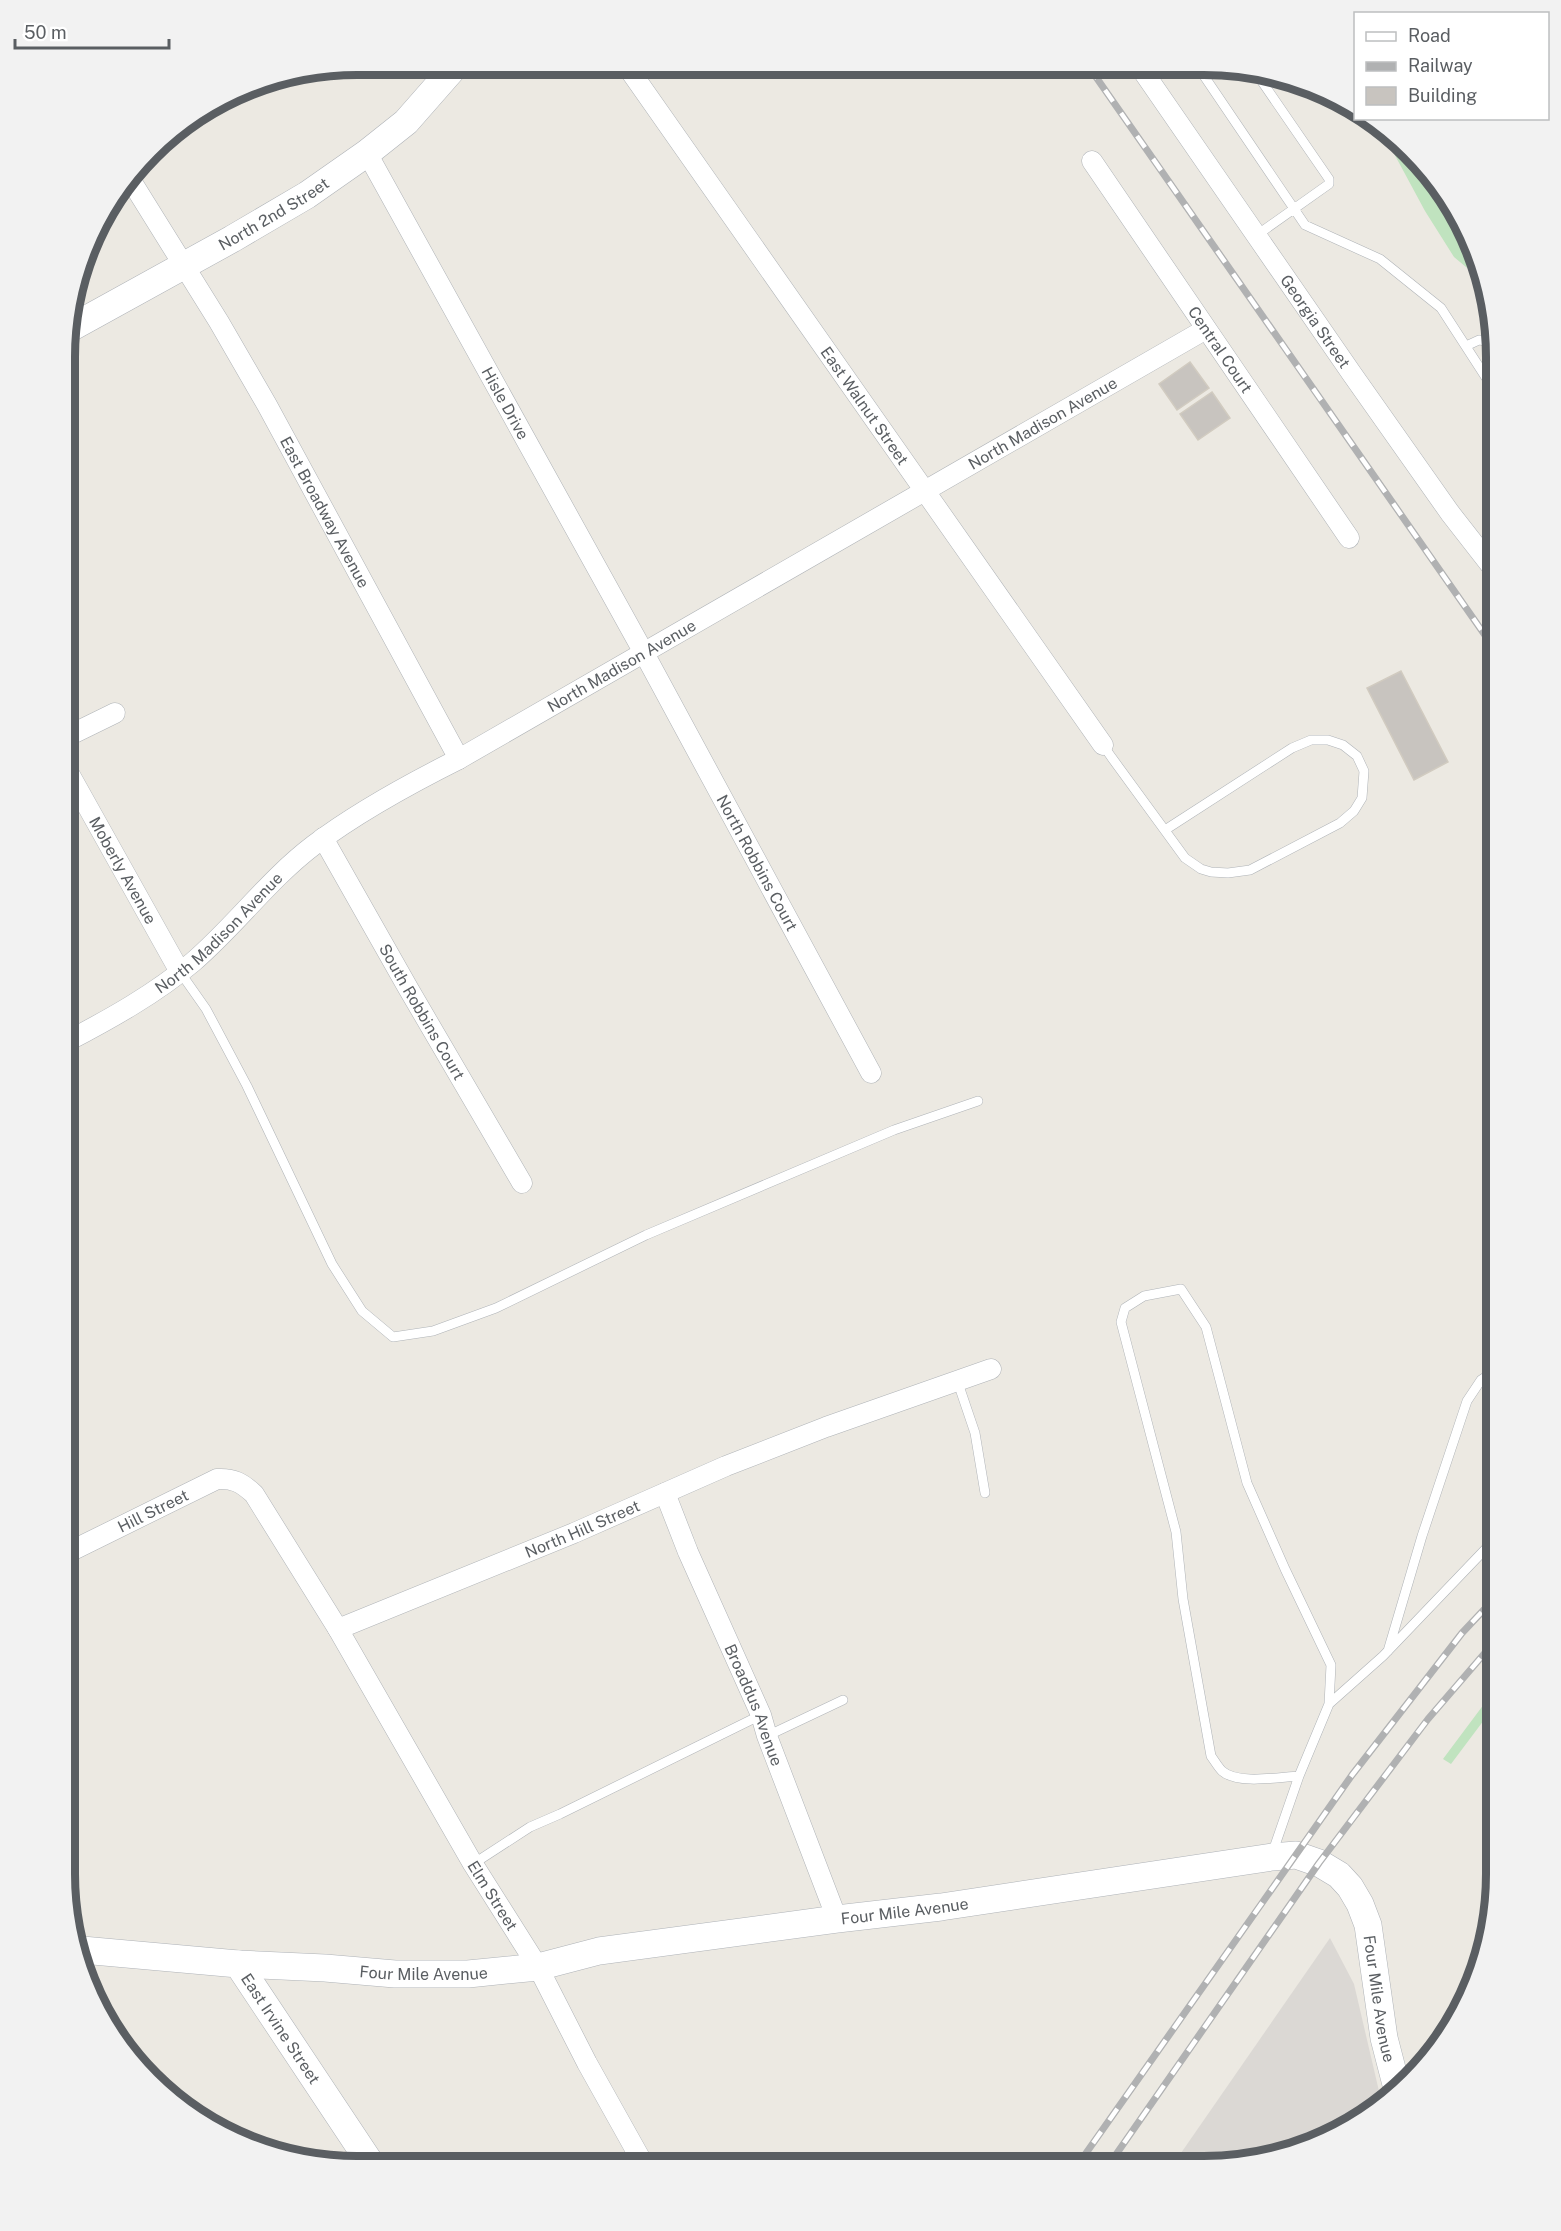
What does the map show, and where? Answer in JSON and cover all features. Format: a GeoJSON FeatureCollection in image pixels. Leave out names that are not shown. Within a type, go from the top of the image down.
{"type":"FeatureCollection","features":[{"type":"Feature","properties":{"kind":"street","name":"North 2nd Street"},"geometry":{"type":"LineString","coordinates":[[77,325],[307,195],[367,153],[406,122],[447,75]]}},
{"type":"Feature","properties":{"kind":"street","name":"East Walnut Street"},"geometry":{"type":"LineString","coordinates":[[633,75],[1103,745]]}},
{"type":"Feature","properties":{"kind":"street","name":"Georgia Street"},"geometry":{"type":"LineString","coordinates":[[1146,75],[1450,513],[1486,559]]}},
{"type":"Feature","properties":{"kind":"street","name":"Hisle Drive"},"geometry":{"type":"LineString","coordinates":[[367,153],[644,653]]}},
{"type":"Feature","properties":{"kind":"street","name":"Central Court"},"geometry":{"type":"LineString","coordinates":[[1092,161],[1349,538]]}},
{"type":"Feature","properties":{"kind":"street","name":"East Broadway Avenue"},"geometry":{"type":"LineString","coordinates":[[133,185],[267,405],[459,759]]}},
{"type":"Feature","properties":{"kind":"street","name":"North Madison Avenue"},"geometry":{"type":"LineString","coordinates":[[75,1037],[118,1013],[180,972],[217,939],[288,867],[323,838],[370,807],[459,759],[1206,329]]}},
{"type":"Feature","properties":{"kind":"street","name":"North Robbins Court"},"geometry":{"type":"LineString","coordinates":[[644,653],[871,1073]]}},
{"type":"Feature","properties":{"kind":"street"},"geometry":{"type":"LineString","coordinates":[[75,732],[115,712]]}},
{"type":"Feature","properties":{"kind":"street","name":"Moberly Avenue"},"geometry":{"type":"LineString","coordinates":[[75,784],[180,972]]}},
{"type":"Feature","properties":{"kind":"street","name":"South Robbins Court"},"geometry":{"type":"LineString","coordinates":[[323,838],[522,1183]]}},
{"type":"Feature","properties":{"kind":"street","name":"North Hill Street"},"geometry":{"type":"LineString","coordinates":[[338,1629],[574,1533],[726,1466],[815,1431],[991,1369]]}},
{"type":"Feature","properties":{"kind":"street","name":"Hill Street"},"geometry":{"type":"LineString","coordinates":[[75,1549],[202,1485],[217,1479],[230,1478],[242,1483],[254,1494],[338,1629]]}},
{"type":"Feature","properties":{"kind":"street","name":"Broaddus Avenue"},"geometry":{"type":"LineString","coordinates":[[665,1493],[688,1552],[760,1715],[837,1919]]}},
{"type":"Feature","properties":{"kind":"street","name":"Elm Street"},"geometry":{"type":"LineString","coordinates":[[338,1629],[473,1864],[538,1967],[587,2063],[639,2156]]}},
{"type":"Feature","properties":{"kind":"street","name":"Four Mile Avenue"},"geometry":{"type":"LineString","coordinates":[[238,1964],[395,1974],[468,1974],[538,1967],[599,1951],[950,1905],[1296,1855],[1319,1863],[1339,1875],[1350,1887],[1360,1904],[1368,1925],[1384,2037],[1395,2081]]}},
{"type":"Feature","properties":{"kind":"street","name":"East Irvine Street"},"geometry":{"type":"LineString","coordinates":[[86,1950],[238,1964],[366,2156]]}},
{"type":"Feature","properties":{"kind":"lane"},"geometry":{"type":"LineString","coordinates":[[1203,75],[1305,225],[1365,251],[1389,266],[1441,308],[1486,376]]}},
{"type":"Feature","properties":{"kind":"lane"},"geometry":{"type":"LineString","coordinates":[[1257,235],[1329,184],[1329,179],[1261,81]]}},
{"type":"Feature","properties":{"kind":"lane"},"geometry":{"type":"LineString","coordinates":[[1466,346],[1479,340],[1485,341]]}},
{"type":"Feature","properties":{"kind":"lane"},"geometry":{"type":"LineString","coordinates":[[1103,745],[1185,858],[1201,869],[1228,873],[1250,870],[1340,823],[1354,811],[1362,798],[1364,771],[1357,756],[1344,745],[1328,740],[1311,740],[1292,748],[1165,830]]}},
{"type":"Feature","properties":{"kind":"lane"},"geometry":{"type":"LineString","coordinates":[[180,972],[206,1009],[247,1086],[332,1264],[362,1311],[393,1337],[433,1331],[496,1308],[646,1234],[894,1130],[978,1101]]}},
{"type":"Feature","properties":{"kind":"lane"},"geometry":{"type":"LineString","coordinates":[[1272,1857],[1299,1776],[1329,1704],[1331,1665],[1247,1483],[1206,1327],[1181,1289],[1144,1296],[1125,1308],[1121,1322],[1176,1532],[1183,1599],[1211,1756],[1223,1772],[1238,1778],[1299,1776]]}},
{"type":"Feature","properties":{"kind":"lane"},"geometry":{"type":"LineString","coordinates":[[1388,1651],[1422,1536],[1467,1401],[1480,1380],[1486,1376]]}},
{"type":"Feature","properties":{"kind":"lane"},"geometry":{"type":"LineString","coordinates":[[957,1380],[975,1433],[985,1493]]}},
{"type":"Feature","properties":{"kind":"lane"},"geometry":{"type":"LineString","coordinates":[[1329,1704],[1388,1651],[1486,1548]]}},
{"type":"Feature","properties":{"kind":"lane"},"geometry":{"type":"LineString","coordinates":[[767,1736],[843,1700]]}},
{"type":"Feature","properties":{"kind":"lane"},"geometry":{"type":"LineString","coordinates":[[473,1864],[530,1827],[760,1715]]}},
{"type":"Feature","properties":{"kind":"shaded area"},"geometry":{"type":"Polygon","coordinates":[[[1330,1938],[1354,1984],[1380,2095],[1329,2127],[1295,2141],[1241,2154],[1179,2156],[1330,1938]]]}},
{"type":"Feature","properties":{"kind":"green space"},"geometry":{"type":"Polygon","coordinates":[[[1389,144],[1416,171],[1438,200],[1457,232],[1473,273],[1454,257],[1425,211],[1389,144]]]}},
{"type":"Feature","properties":{"kind":"green space"},"geometry":{"type":"Polygon","coordinates":[[[1486,1701],[1486,1717],[1451,1764],[1443,1759],[1486,1701]]]}},
{"type":"Feature","properties":{"kind":"building"},"geometry":{"type":"Polygon","coordinates":[[[1190,362],[1209,388],[1177,410],[1159,384],[1190,362]]]}},
{"type":"Feature","properties":{"kind":"building"},"geometry":{"type":"Polygon","coordinates":[[[1212,392],[1230,418],[1198,440],[1180,414],[1212,392]]]}},
{"type":"Feature","properties":{"kind":"building"},"geometry":{"type":"Polygon","coordinates":[[[1401,671],[1448,762],[1414,780],[1367,688],[1401,671]]]}},
{"type":"Feature","properties":{"kind":"railway"},"geometry":{"type":"LineString","coordinates":[[1095,75],[1486,637]]}},
{"type":"Feature","properties":{"kind":"railway"},"geometry":{"type":"LineString","coordinates":[[1084,2156],[1352,1775],[1462,1633],[1486,1608]]}},
{"type":"Feature","properties":{"kind":"railway"},"geometry":{"type":"LineString","coordinates":[[1115,2156],[1319,1863],[1428,1719],[1486,1652]]}}]}
